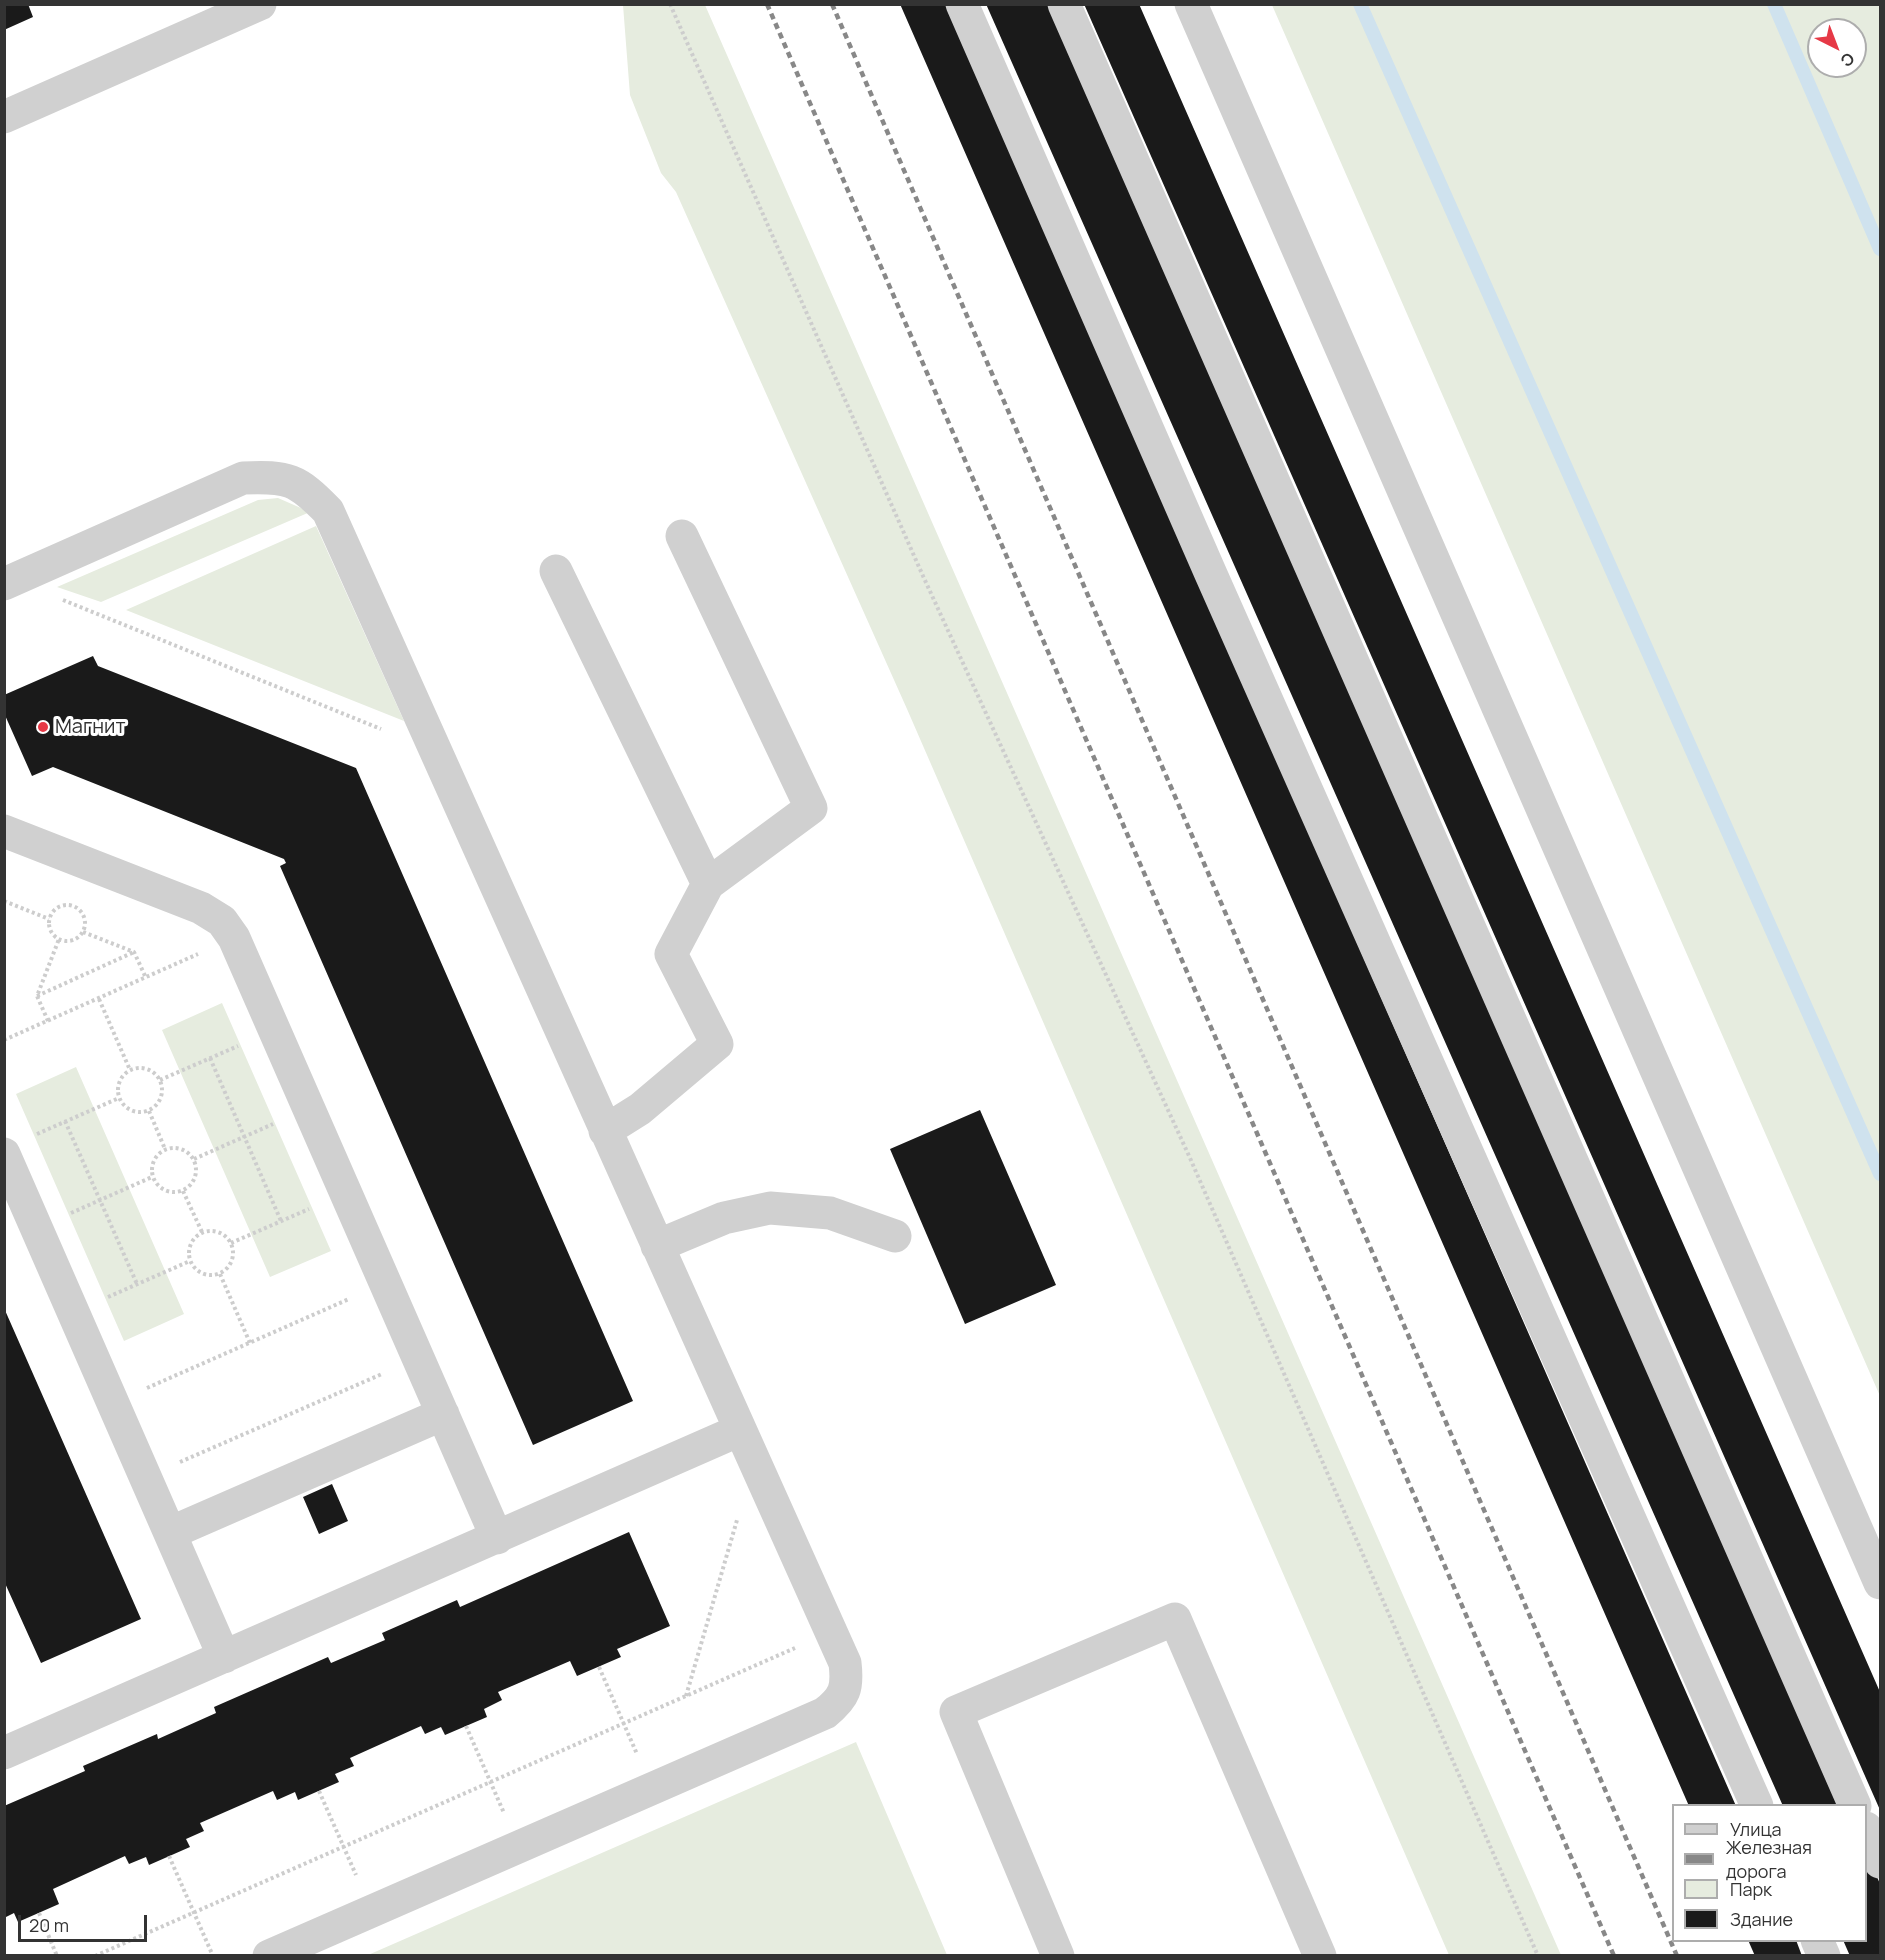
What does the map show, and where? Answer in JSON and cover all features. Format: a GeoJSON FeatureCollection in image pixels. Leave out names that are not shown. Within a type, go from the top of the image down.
{"type":"FeatureCollection","features":[{"type":"Feature","properties":{"kind":"street"},"geometry":{"type":"LineString","coordinates":[[4,117],[260,4]]}},
{"type":"Feature","properties":{"kind":"street"},"geometry":{"type":"LineString","coordinates":[[962,4],[1210,572],[1756,1804]]}},
{"type":"Feature","properties":{"kind":"street"},"geometry":{"type":"LineString","coordinates":[[1064,4],[1854,1804]]}},
{"type":"Feature","properties":{"kind":"street"},"geometry":{"type":"LineString","coordinates":[[1191,4],[1881,1583]]}},
{"type":"Feature","properties":{"kind":"street"},"geometry":{"type":"LineString","coordinates":[[9,583],[243,478],[276,476],[306,488],[328,511],[845,1663],[847,1682],[840,1701],[825,1713],[269,1956]]}},
{"type":"Feature","properties":{"kind":"street"},"geometry":{"type":"LineString","coordinates":[[605,1131],[640,1109],[717,1044],[671,954],[708,884],[811,808],[682,536]]}},
{"type":"Feature","properties":{"kind":"street"},"geometry":{"type":"LineString","coordinates":[[556,571],[708,884]]}},
{"type":"Feature","properties":{"kind":"street"},"geometry":{"type":"LineString","coordinates":[[4,831],[201,908],[222,921],[234,938],[497,1538]]}},
{"type":"Feature","properties":{"kind":"street"},"geometry":{"type":"LineString","coordinates":[[4,1154],[225,1657]]}},
{"type":"Feature","properties":{"kind":"street"},"geometry":{"type":"LineString","coordinates":[[657,1246],[724,1218],[770,1208],[830,1213],[895,1236]]}},
{"type":"Feature","properties":{"kind":"street"},"geometry":{"type":"LineString","coordinates":[[170,1533],[442,1414]]}},
{"type":"Feature","properties":{"kind":"street"},"geometry":{"type":"LineString","coordinates":[[4,1754],[740,1431]]}},
{"type":"Feature","properties":{"kind":"street"},"geometry":{"type":"LineString","coordinates":[[1058,1956],[956,1712],[1175,1619],[1320,1956]]}},
{"type":"Feature","properties":{"kind":"street"},"geometry":{"type":"LineString","coordinates":[[1867,1830],[1881,1862]]}},
{"type":"Feature","properties":{"kind":"street"},"geometry":{"type":"LineString","coordinates":[[1817,1942],[1824,1956]]}},
{"type":"Feature","properties":{"kind":"path"},"geometry":{"type":"LineString","coordinates":[[670,4],[923,576],[1190,1158],[1538,1956]]}},
{"type":"Feature","properties":{"kind":"path"},"geometry":{"type":"LineString","coordinates":[[9,583],[435,750]]}},
{"type":"Feature","properties":{"kind":"path"},"geometry":{"type":"LineString","coordinates":[[4,902],[49,919]]}},
{"type":"Feature","properties":{"kind":"path"},"geometry":{"type":"LineString","coordinates":[[62,905],[72,905],[81,911],[86,922],[83,932],[77,939],[68,942],[59,939],[49,927],[49,919],[54,910],[62,905]]}},
{"type":"Feature","properties":{"kind":"path"},"geometry":{"type":"LineString","coordinates":[[83,932],[134,952],[146,978]]}},
{"type":"Feature","properties":{"kind":"path"},"geometry":{"type":"LineString","coordinates":[[4,1040],[234,938]]}},
{"type":"Feature","properties":{"kind":"path"},"geometry":{"type":"LineString","coordinates":[[48,1021],[37,996],[59,939]]}},
{"type":"Feature","properties":{"kind":"path"},"geometry":{"type":"LineString","coordinates":[[37,996],[134,952]]}},
{"type":"Feature","properties":{"kind":"path"},"geometry":{"type":"LineString","coordinates":[[99,999],[130,1070]]}},
{"type":"Feature","properties":{"kind":"path"},"geometry":{"type":"LineString","coordinates":[[160,1080],[274,1030]]}},
{"type":"Feature","properties":{"kind":"path"},"geometry":{"type":"LineString","coordinates":[[210,1058],[281,1221]]}},
{"type":"Feature","properties":{"kind":"path"},"geometry":{"type":"LineString","coordinates":[[142,1068],[153,1072],[160,1080],[162,1092],[158,1104],[148,1111],[137,1113],[125,1108],[119,1098],[117,1087],[122,1077],[130,1070],[142,1068]]}},
{"type":"Feature","properties":{"kind":"path"},"geometry":{"type":"LineString","coordinates":[[35,1135],[119,1098]]}},
{"type":"Feature","properties":{"kind":"path"},"geometry":{"type":"LineString","coordinates":[[194,1159],[309,1108]]}},
{"type":"Feature","properties":{"kind":"path"},"geometry":{"type":"LineString","coordinates":[[148,1111],[165,1149]]}},
{"type":"Feature","properties":{"kind":"path"},"geometry":{"type":"LineString","coordinates":[[65,1122],[137,1284]]}},
{"type":"Feature","properties":{"kind":"path"},"geometry":{"type":"LineString","coordinates":[[176,1147],[187,1151],[194,1159],[197,1171],[192,1182],[183,1191],[165,1190],[159,1187],[152,1177],[152,1166],[156,1156],[165,1149],[176,1147]]}},
{"type":"Feature","properties":{"kind":"path"},"geometry":{"type":"LineString","coordinates":[[37,1228],[152,1177]]}},
{"type":"Feature","properties":{"kind":"path"},"geometry":{"type":"LineString","coordinates":[[183,1191],[202,1232]]}},
{"type":"Feature","properties":{"kind":"path"},"geometry":{"type":"LineString","coordinates":[[231,1243],[346,1193]]}},
{"type":"Feature","properties":{"kind":"path"},"geometry":{"type":"LineString","coordinates":[[213,1230],[224,1234],[231,1243],[233,1255],[229,1266],[220,1274],[208,1275],[197,1271],[190,1261],[188,1250],[193,1239],[202,1232],[213,1230]]}},
{"type":"Feature","properties":{"kind":"path"},"geometry":{"type":"LineString","coordinates":[[73,1312],[190,1261]]}},
{"type":"Feature","properties":{"kind":"path"},"geometry":{"type":"LineString","coordinates":[[220,1274],[250,1343]]}},
{"type":"Feature","properties":{"kind":"path"},"geometry":{"type":"LineString","coordinates":[[113,1402],[385,1283]]}},
{"type":"Feature","properties":{"kind":"path"},"geometry":{"type":"LineString","coordinates":[[146,1477],[418,1358]]}},
{"type":"Feature","properties":{"kind":"path"},"geometry":{"type":"LineString","coordinates":[[686,1696],[738,1517]]}},
{"type":"Feature","properties":{"kind":"path"},"geometry":{"type":"LineString","coordinates":[[95,1956],[831,1632]]}},
{"type":"Feature","properties":{"kind":"path"},"geometry":{"type":"LineString","coordinates":[[599,1667],[652,1788]]}},
{"type":"Feature","properties":{"kind":"path"},"geometry":{"type":"LineString","coordinates":[[466,1726],[519,1847]]}},
{"type":"Feature","properties":{"kind":"path"},"geometry":{"type":"LineString","coordinates":[[319,1791],[371,1911]]}},
{"type":"Feature","properties":{"kind":"path"},"geometry":{"type":"LineString","coordinates":[[170,1856],[213,1956]]}},
{"type":"Feature","properties":{"kind":"path"},"geometry":{"type":"LineString","coordinates":[[39,1913],[57,1956]]}},
{"type":"Feature","properties":{"kind":"green space"},"geometry":{"type":"Polygon","coordinates":[[[623,5],[705,5],[1561,1955],[1449,1955],[907,709],[676,192],[661,173],[630,95],[623,5]]]}},
{"type":"Feature","properties":{"kind":"green space"},"geometry":{"type":"Polygon","coordinates":[[[1272,5],[1880,5],[1880,1396],[1272,5]]]}},
{"type":"Feature","properties":{"kind":"green space"},"geometry":{"type":"Polygon","coordinates":[[[278,498],[310,512],[101,602],[57,587],[258,500],[278,498]]]}},
{"type":"Feature","properties":{"kind":"green space"},"geometry":{"type":"Polygon","coordinates":[[[316,526],[404,721],[126,610],[316,526]]]}},
{"type":"Feature","properties":{"kind":"green space"},"geometry":{"type":"Polygon","coordinates":[[[222,1003],[331,1251],[270,1277],[162,1030],[222,1003]]]}},
{"type":"Feature","properties":{"kind":"green space"},"geometry":{"type":"Polygon","coordinates":[[[76,1067],[184,1314],[124,1341],[16,1094],[76,1067]]]}},
{"type":"Feature","properties":{"kind":"green space"},"geometry":{"type":"Polygon","coordinates":[[[856,1742],[947,1955],[368,1955],[856,1742]]]}},
{"type":"Feature","properties":{"kind":"building"},"geometry":{"type":"Polygon","coordinates":[[[4,4],[28,4],[33,17],[4,30],[4,4]]]}},
{"type":"Feature","properties":{"kind":"building"},"geometry":{"type":"Polygon","coordinates":[[[900,4],[945,4],[1735,1804],[1688,1804],[900,4]]]}},
{"type":"Feature","properties":{"kind":"building"},"geometry":{"type":"Polygon","coordinates":[[[986,4],[1054,4],[1845,1804],[1782,1804],[986,4]]]}},
{"type":"Feature","properties":{"kind":"building"},"geometry":{"type":"Polygon","coordinates":[[[1084,4],[1139,4],[1880,1692],[1880,1810],[1084,4]]]}},
{"type":"Feature","properties":{"kind":"building"},"geometry":{"type":"Polygon","coordinates":[[[93,656],[98,666],[356,768],[633,1401],[533,1445],[280,866],[286,863],[284,859],[53,767],[32,776],[4,713],[4,695],[93,656]]]}},
{"type":"Feature","properties":{"kind":"building"},"geometry":{"type":"Polygon","coordinates":[[[980,1110],[1056,1285],[965,1324],[890,1149],[980,1110]]]}},
{"type":"Feature","properties":{"kind":"building"},"geometry":{"type":"Polygon","coordinates":[[[4,1308],[141,1619],[41,1663],[4,1581],[4,1308]]]}},
{"type":"Feature","properties":{"kind":"building"},"geometry":{"type":"Polygon","coordinates":[[[332,1484],[348,1521],[319,1534],[303,1497],[332,1484]]]}},
{"type":"Feature","properties":{"kind":"building"},"geometry":{"type":"Polygon","coordinates":[[[629,1532],[670,1626],[617,1649],[621,1657],[577,1676],[570,1661],[498,1692],[502,1700],[484,1709],[487,1717],[445,1735],[441,1727],[425,1734],[421,1726],[350,1758],[354,1766],[335,1774],[339,1782],[298,1800],[295,1792],[277,1800],[273,1791],[200,1823],[204,1831],[186,1839],[190,1847],[149,1865],[146,1857],[129,1864],[125,1856],[53,1889],[59,1904],[18,1922],[14,1913],[4,1918],[4,1806],[85,1771],[83,1766],[157,1734],[158,1739],[216,1713],[214,1707],[328,1657],[331,1663],[385,1640],[382,1633],[457,1600],[460,1607],[629,1532]]]}},
{"type":"Feature","properties":{"kind":"building"},"geometry":{"type":"Polygon","coordinates":[[[1867,1852],[1880,1884],[1880,1956],[1850,1956],[1844,1942],[1867,1942],[1867,1852]]]}},
{"type":"Feature","properties":{"kind":"building"},"geometry":{"type":"Polygon","coordinates":[[[1749,1942],[1797,1942],[1802,1956],[1755,1956],[1749,1942]]]}},
{"type":"Feature","properties":{"kind":"waterway"},"geometry":{"type":"LineString","coordinates":[[1360,4],[1880,1174]]}},
{"type":"Feature","properties":{"kind":"waterway"},"geometry":{"type":"LineString","coordinates":[[1774,4],[1880,249]]}},
{"type":"Feature","properties":{"kind":"railway"},"geometry":{"type":"LineString","coordinates":[[767,4],[1614,1956]]}},
{"type":"Feature","properties":{"kind":"railway"},"geometry":{"type":"LineString","coordinates":[[832,4],[1677,1956]]}},
{"type":"Feature","properties":{"kind":"place","name":"Магнит"},"geometry":{"type":"Point","coordinates":[43,727]}}]}
